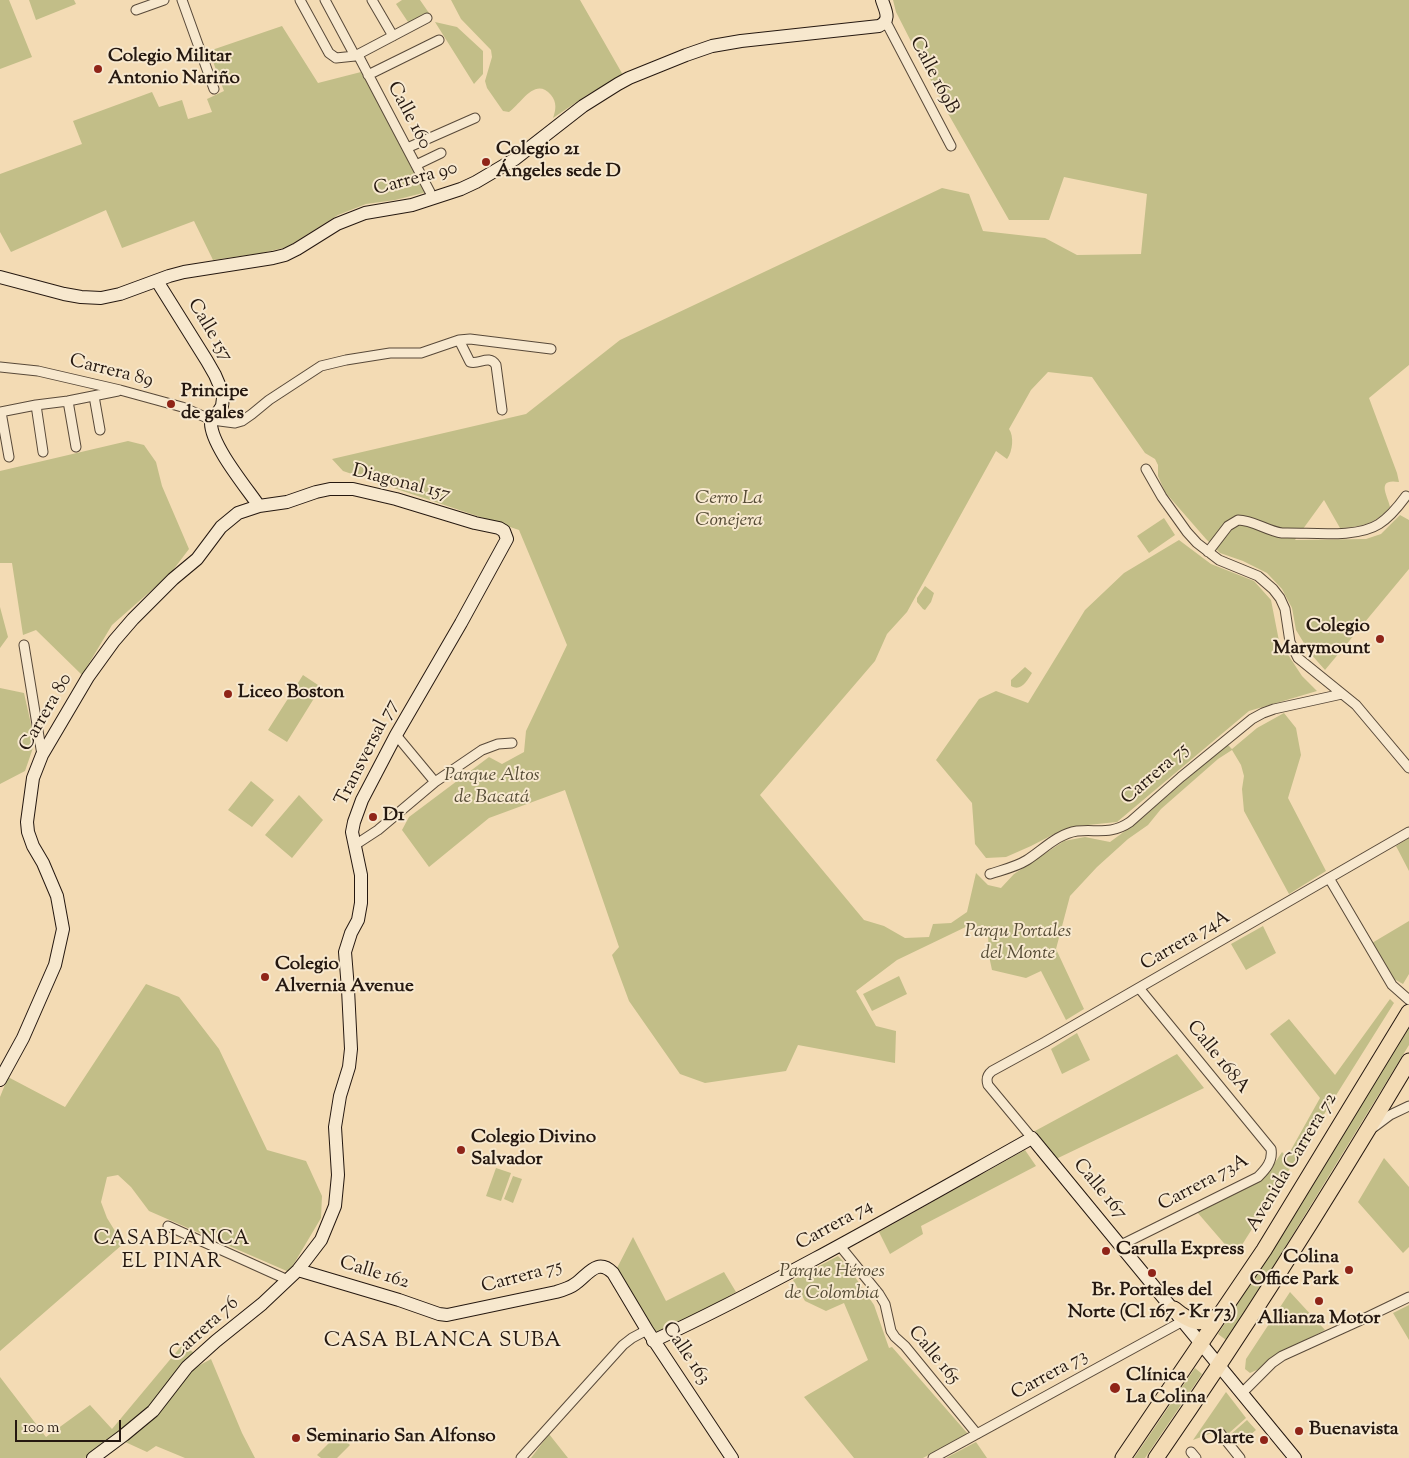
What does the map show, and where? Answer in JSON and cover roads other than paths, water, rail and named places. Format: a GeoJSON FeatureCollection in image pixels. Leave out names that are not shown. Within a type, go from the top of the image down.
{"type":"FeatureCollection","features":[{"type":"Feature","properties":{"kind":"highway","name":"Avenida Carrera 72"},"geometry":{"type":"LineString","coordinates":[[1123,1458],[1264,1250],[1409,1012]]}},
{"type":"Feature","properties":{"kind":"highway"},"geometry":{"type":"LineString","coordinates":[[1156,1458],[1276,1278],[1409,1062]]}},
{"type":"Feature","properties":{"kind":"highway"},"geometry":{"type":"LineString","coordinates":[[1174,1309],[1195,1322],[1207,1321],[1220,1315]]}},
{"type":"Feature","properties":{"kind":"street"},"geometry":{"type":"LineString","coordinates":[[136,10],[164,0]]}},
{"type":"Feature","properties":{"kind":"street"},"geometry":{"type":"LineString","coordinates":[[182,0],[214,89]]}},
{"type":"Feature","properties":{"kind":"street"},"geometry":{"type":"LineString","coordinates":[[300,0],[330,53],[336,58],[356,56],[427,18]]}},
{"type":"Feature","properties":{"kind":"street","name":"Calle 160"},"geometry":{"type":"LineString","coordinates":[[325,0],[368,75],[430,192]]}},
{"type":"Feature","properties":{"kind":"street"},"geometry":{"type":"LineString","coordinates":[[372,0],[393,36]]}},
{"type":"Feature","properties":{"kind":"street"},"geometry":{"type":"LineString","coordinates":[[882,0],[887,18],[886,22]]}},
{"type":"Feature","properties":{"kind":"street","name":"Carrera 90"},"geometry":{"type":"LineString","coordinates":[[0,277],[64,294],[91,298],[111,296],[184,272],[285,255],[337,224],[365,213],[412,204],[461,189],[515,159],[529,142],[618,84],[686,55],[712,46],[741,41],[867,28],[879,26],[886,22]]}},
{"type":"Feature","properties":{"kind":"street","name":"Calle 169B"},"geometry":{"type":"LineString","coordinates":[[886,22],[951,146]]}},
{"type":"Feature","properties":{"kind":"street"},"geometry":{"type":"LineString","coordinates":[[368,75],[439,40]]}},
{"type":"Feature","properties":{"kind":"street"},"geometry":{"type":"LineString","coordinates":[[407,148],[475,118]]}},
{"type":"Feature","properties":{"kind":"street"},"geometry":{"type":"LineString","coordinates":[[416,165],[441,152]]}},
{"type":"Feature","properties":{"kind":"street","name":"Calle 157"},"geometry":{"type":"LineString","coordinates":[[157,281],[207,361],[221,389],[222,406],[212,420]]}},
{"type":"Feature","properties":{"kind":"street"},"geometry":{"type":"LineString","coordinates":[[502,410],[496,364],[490,359],[474,363],[470,362],[459,340],[551,349]]}},
{"type":"Feature","properties":{"kind":"street","name":"Carrera 89"},"geometry":{"type":"LineString","coordinates":[[0,367],[38,371],[120,390],[182,407],[212,420],[235,422],[242,421],[269,400],[321,366],[384,354],[421,353],[459,340]]}},
{"type":"Feature","properties":{"kind":"street"},"geometry":{"type":"LineString","coordinates":[[9,457],[1,412],[120,390]]}},
{"type":"Feature","properties":{"kind":"street"},"geometry":{"type":"LineString","coordinates":[[94,396],[100,430]]}},
{"type":"Feature","properties":{"kind":"street"},"geometry":{"type":"LineString","coordinates":[[68,401],[76,447]]}},
{"type":"Feature","properties":{"kind":"street"},"geometry":{"type":"LineString","coordinates":[[36,405],[43,452]]}},
{"type":"Feature","properties":{"kind":"street"},"geometry":{"type":"LineString","coordinates":[[212,420],[210,426],[217,444],[259,506]]}},
{"type":"Feature","properties":{"kind":"street"},"geometry":{"type":"LineString","coordinates":[[1146,469],[1162,497],[1187,532],[1208,552],[1228,564],[1258,576],[1273,590],[1280,598],[1285,610],[1290,642],[1298,658],[1356,705],[1409,768]]}},
{"type":"Feature","properties":{"kind":"street","name":"Diagonal 157"},"geometry":{"type":"LineString","coordinates":[[259,506],[287,502],[316,492],[343,488],[396,499],[504,531]]}},
{"type":"Feature","properties":{"kind":"street"},"geometry":{"type":"LineString","coordinates":[[1208,552],[1228,526],[1238,520],[1247,521],[1274,532],[1282,533],[1352,533],[1365,531],[1380,524],[1406,496]]}},
{"type":"Feature","properties":{"kind":"street","name":"Carrera 80"},"geometry":{"type":"LineString","coordinates":[[0,1080],[23,1038],[55,965],[63,929],[57,896],[28,832],[28,815],[34,778],[42,755],[88,677],[114,641],[133,619],[173,579],[197,559],[226,522],[238,513],[259,506]]}},
{"type":"Feature","properties":{"kind":"street","name":"Transversal 77"},"geometry":{"type":"LineString","coordinates":[[298,1270],[320,1240],[335,1206],[338,1176],[335,1127],[340,1096],[349,1067],[351,1049],[345,952],[351,933],[358,920],[361,903],[360,875],[352,832],[356,813],[396,735],[507,539],[504,531]]}},
{"type":"Feature","properties":{"kind":"street"},"geometry":{"type":"LineString","coordinates":[[24,645],[42,755]]}},
{"type":"Feature","properties":{"kind":"street","name":"Carrera 75"},"geometry":{"type":"LineString","coordinates":[[990,874],[1026,861],[1066,834],[1078,831],[1122,828],[1237,731],[1263,713],[1342,694]]}},
{"type":"Feature","properties":{"kind":"street"},"geometry":{"type":"LineString","coordinates":[[396,735],[435,782]]}},
{"type":"Feature","properties":{"kind":"street"},"geometry":{"type":"LineString","coordinates":[[355,845],[378,830],[435,782],[482,750],[498,744],[512,743]]}},
{"type":"Feature","properties":{"kind":"street","name":"Carrera 74A"},"geometry":{"type":"LineString","coordinates":[[988,1085],[986,1081],[992,1071],[1409,832]]}},
{"type":"Feature","properties":{"kind":"street"},"geometry":{"type":"LineString","coordinates":[[1329,878],[1388,979],[1409,1000]]}},
{"type":"Feature","properties":{"kind":"street","name":"Calle 168A"},"geometry":{"type":"LineString","coordinates":[[1138,988],[1271,1149]]}},
{"type":"Feature","properties":{"kind":"street","name":"Calle 167"},"geometry":{"type":"LineString","coordinates":[[988,1085],[1295,1458]]}},
{"type":"Feature","properties":{"kind":"street"},"geometry":{"type":"LineString","coordinates":[[1366,1134],[1390,1115],[1409,1106]]}},
{"type":"Feature","properties":{"kind":"street","name":"Carrera 74"},"geometry":{"type":"LineString","coordinates":[[520,1458],[623,1345],[632,1338],[650,1335],[716,1311],[840,1246],[1032,1138]]}},
{"type":"Feature","properties":{"kind":"street","name":"Carrera 73A"},"geometry":{"type":"LineString","coordinates":[[1121,1245],[1258,1177],[1269,1163],[1272,1156],[1271,1149]]}},
{"type":"Feature","properties":{"kind":"street"},"geometry":{"type":"LineString","coordinates":[[168,1226],[288,1280]]}},
{"type":"Feature","properties":{"kind":"street"},"geometry":{"type":"LineString","coordinates":[[1131,1258],[1132,1246],[1137,1237]]}},
{"type":"Feature","properties":{"kind":"street","name":"Calle 165"},"geometry":{"type":"LineString","coordinates":[[840,1246],[879,1294],[885,1304],[891,1331],[895,1337],[905,1346],[976,1434]]}},
{"type":"Feature","properties":{"kind":"street","name":"Carrera 75"},"geometry":{"type":"LineString","coordinates":[[439,1314],[456,1314],[556,1292],[570,1288],[594,1268],[600,1266],[609,1269]]}},
{"type":"Feature","properties":{"kind":"street","name":"Calle 163"},"geometry":{"type":"LineString","coordinates":[[609,1269],[650,1335],[732,1458]]}},
{"type":"Feature","properties":{"kind":"street","name":"Carrera 76"},"geometry":{"type":"LineString","coordinates":[[93,1458],[144,1420],[187,1367],[262,1304],[298,1270]]}},
{"type":"Feature","properties":{"kind":"street","name":"Calle 162"},"geometry":{"type":"LineString","coordinates":[[298,1270],[439,1314]]}},
{"type":"Feature","properties":{"kind":"street"},"geometry":{"type":"LineString","coordinates":[[1242,1393],[1272,1363],[1282,1356],[1360,1322],[1409,1296]]}},
{"type":"Feature","properties":{"kind":"street","name":"Carrera 73"},"geometry":{"type":"LineString","coordinates":[[933,1458],[1086,1370],[1183,1322]]}},
{"type":"Feature","properties":{"kind":"street"},"geometry":{"type":"LineString","coordinates":[[1220,1433],[1240,1458]]}},
{"type":"Feature","properties":{"kind":"place","name":"Colegio Militar Antonio Nariño"},"geometry":{"type":"Point","coordinates":[98,69]}},
{"type":"Feature","properties":{"kind":"place","name":"Colegio 21 Ángeles sede D"},"geometry":{"type":"Point","coordinates":[486,162]}},
{"type":"Feature","properties":{"kind":"place","name":"Principe de gales"},"geometry":{"type":"Point","coordinates":[171,404]}},
{"type":"Feature","properties":{"kind":"place","name":"Colegio Marymount"},"geometry":{"type":"Point","coordinates":[1380,639]}},
{"type":"Feature","properties":{"kind":"place","name":"Liceo Boston"},"geometry":{"type":"Point","coordinates":[228,694]}},
{"type":"Feature","properties":{"kind":"place","name":"D1"},"geometry":{"type":"Point","coordinates":[373,817]}},
{"type":"Feature","properties":{"kind":"place","name":"Colegio Alvernia Avenue"},"geometry":{"type":"Point","coordinates":[265,977]}},
{"type":"Feature","properties":{"kind":"place","name":"Colegio Divino Salvador"},"geometry":{"type":"Point","coordinates":[461,1150]}},
{"type":"Feature","properties":{"kind":"place","name":"Carulla Express"},"geometry":{"type":"Point","coordinates":[1106,1251]}},
{"type":"Feature","properties":{"kind":"place","name":"Colina Office Park"},"geometry":{"type":"Point","coordinates":[1349,1270]}},
{"type":"Feature","properties":{"kind":"place","name":"Br. Portales del Norte (Cl 167 - Kr 73)"},"geometry":{"type":"Point","coordinates":[1152,1273]}},
{"type":"Feature","properties":{"kind":"place","name":"Allianza Motor"},"geometry":{"type":"Point","coordinates":[1319,1301]}},
{"type":"Feature","properties":{"kind":"place","name":"Clínica La Colina"},"geometry":{"type":"Point","coordinates":[1115,1388]}},
{"type":"Feature","properties":{"kind":"place","name":"Buenavista"},"geometry":{"type":"Point","coordinates":[1299,1431]}},
{"type":"Feature","properties":{"kind":"place","name":"Seminario San Alfonso"},"geometry":{"type":"Point","coordinates":[296,1438]}},
{"type":"Feature","properties":{"kind":"place","name":"Olarte"},"geometry":{"type":"Point","coordinates":[1264,1440]}},
{"type":"Feature","properties":{"kind":"district","name":"CASABLANCA EL PINAR"},"geometry":{"type":"Point","coordinates":[172,1252]}},
{"type":"Feature","properties":{"kind":"district","name":"CASA BLANCA SUBA"},"geometry":{"type":"Point","coordinates":[443,1342]}},
{"type":"Feature","properties":{"kind":"park label","name":"Cerro La Conejera"},"geometry":{"type":"Point","coordinates":[729,511]}},
{"type":"Feature","properties":{"kind":"park label","name":"Parque Altos de Bacatá"},"geometry":{"type":"Point","coordinates":[492,788]}},
{"type":"Feature","properties":{"kind":"park label","name":"Parqu Portales del Monte"},"geometry":{"type":"Point","coordinates":[1018,944]}},
{"type":"Feature","properties":{"kind":"park label","name":"Parque Héroes de Colombia"},"geometry":{"type":"Point","coordinates":[832,1284]}}]}
